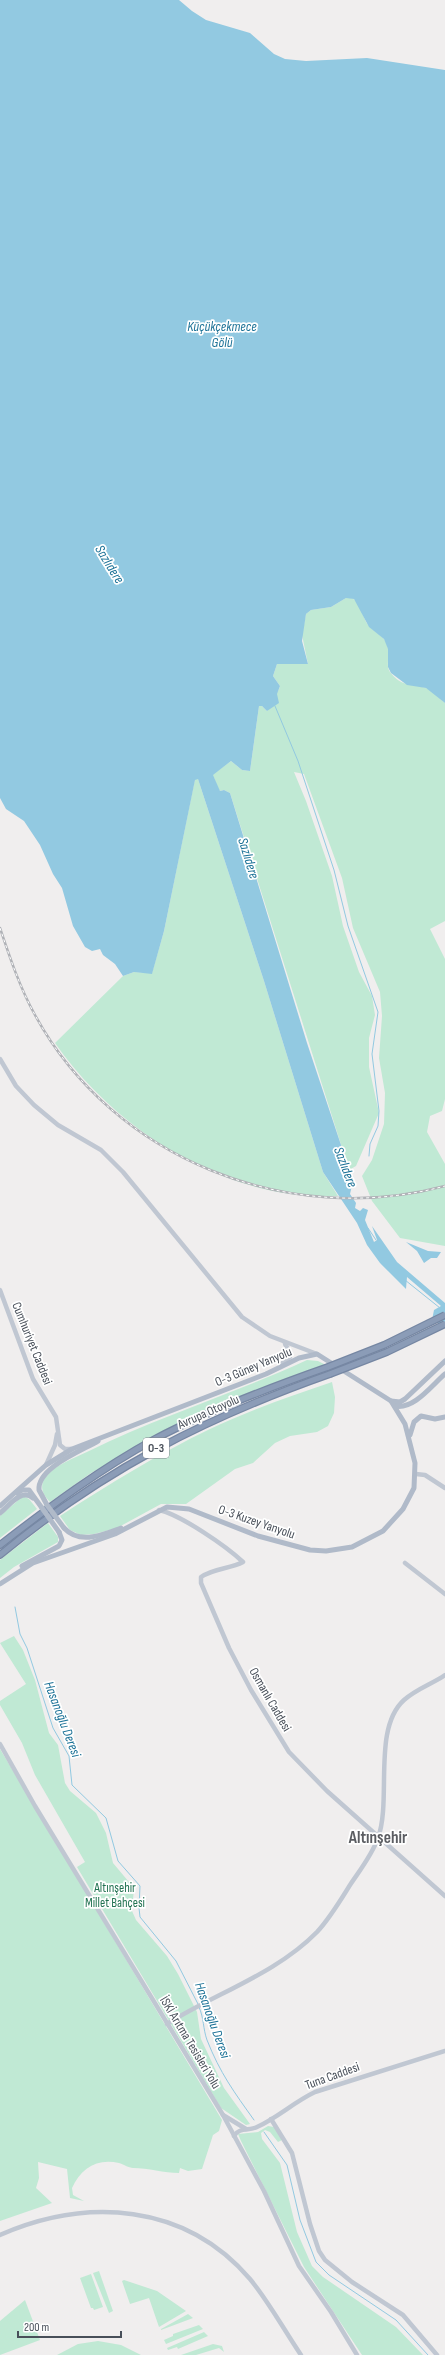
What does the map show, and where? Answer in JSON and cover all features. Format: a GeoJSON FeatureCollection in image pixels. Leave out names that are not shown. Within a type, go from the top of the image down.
{"type":"FeatureCollection","features":[{"type":"Feature","properties":{"kind":"highway","name":"Avrupa Otoyolu"},"geometry":{"type":"LineString","coordinates":[[0,1545],[90,1479],[155,1439],[238,1400],[384,1345],[445,1315]]}},
{"type":"Feature","properties":{"kind":"highway","name":"Avrupa Otoyolu"},"geometry":{"type":"LineString","coordinates":[[0,1555],[98,1484],[158,1447],[230,1412],[387,1352],[445,1324]]}},
{"type":"Feature","properties":{"kind":"main road","name":"O-3 Güney Yanyolu"},"geometry":{"type":"LineString","coordinates":[[111,1433],[266,1374],[298,1358],[317,1354]]}},
{"type":"Feature","properties":{"kind":"main road"},"geometry":{"type":"LineString","coordinates":[[317,1354],[391,1401],[395,1406],[401,1407],[410,1404],[445,1374]]}},
{"type":"Feature","properties":{"kind":"main road"},"geometry":{"type":"LineString","coordinates":[[391,1401],[400,1402],[405,1399],[445,1361]]}},
{"type":"Feature","properties":{"kind":"main road","name":"O-3 Kuzey Yanyolu"},"geometry":{"type":"LineString","coordinates":[[1,1583],[34,1563],[115,1534],[158,1510],[171,1507],[202,1513],[258,1536],[310,1550],[334,1550],[352,1547],[383,1531],[403,1509],[414,1488],[416,1474],[410,1436],[401,1415],[395,1406]]}},
{"type":"Feature","properties":{"kind":"main road"},"geometry":{"type":"LineString","coordinates":[[410,1436],[414,1422],[421,1416],[445,1417]]}},
{"type":"Feature","properties":{"kind":"main road"},"geometry":{"type":"LineString","coordinates":[[0,1508],[46,1465],[72,1449],[111,1433]]}},
{"type":"Feature","properties":{"kind":"main road"},"geometry":{"type":"LineString","coordinates":[[111,1433],[45,1473],[38,1486],[40,1495],[64,1528],[74,1537],[87,1538],[120,1529],[152,1513]]}},
{"type":"Feature","properties":{"kind":"main road"},"geometry":{"type":"LineString","coordinates":[[0,1508],[19,1492],[26,1490],[32,1493],[59,1532],[62,1540],[59,1546],[31,1560],[1,1583]]}},
{"type":"Feature","properties":{"kind":"main road"},"geometry":{"type":"LineString","coordinates":[[0,1513],[22,1495],[30,1495],[37,1501]]}},
{"type":"Feature","properties":{"kind":"street"},"geometry":{"type":"LineString","coordinates":[[0,1059],[16,1086],[34,1105],[58,1125],[102,1150],[123,1172],[242,1317],[258,1330],[285,1344],[317,1354]]}},
{"type":"Feature","properties":{"kind":"street","name":"Cumhuriyet Caddesi"},"geometry":{"type":"LineString","coordinates":[[0,1290],[33,1379],[59,1424],[60,1446],[65,1449],[72,1449]]}},
{"type":"Feature","properties":{"kind":"street"},"geometry":{"type":"LineString","coordinates":[[266,1374],[288,1360],[290,1352],[285,1344]]}},
{"type":"Feature","properties":{"kind":"street"},"geometry":{"type":"LineString","coordinates":[[46,1465],[55,1445],[59,1424]]}},
{"type":"Feature","properties":{"kind":"street"},"geometry":{"type":"LineString","coordinates":[[416,1474],[425,1475],[445,1488]]}},
{"type":"Feature","properties":{"kind":"street"},"geometry":{"type":"LineString","coordinates":[[171,1507],[176,1517]]}},
{"type":"Feature","properties":{"kind":"street"},"geometry":{"type":"LineString","coordinates":[[158,1510],[176,1517]]}},
{"type":"Feature","properties":{"kind":"street","name":"Osmanlı Caddesi"},"geometry":{"type":"LineString","coordinates":[[176,1517],[219,1543],[243,1562],[201,1576],[201,1583],[229,1648],[251,1690],[289,1752],[306,1771],[445,1896]]}},
{"type":"Feature","properties":{"kind":"street"},"geometry":{"type":"LineString","coordinates":[[405,1563],[445,1594]]}},
{"type":"Feature","properties":{"kind":"street"},"geometry":{"type":"LineString","coordinates":[[168,2024],[207,2000],[276,1964],[296,1951],[318,1931],[334,1910],[367,1859],[378,1837],[385,1778],[387,1737],[394,1714],[403,1701],[445,1675]]}},
{"type":"Feature","properties":{"kind":"street","name":"İSKİ Arıtma Tesisleri Yolu"},"geometry":{"type":"LineString","coordinates":[[0,1744],[223,2115],[264,2191],[299,2266],[331,2312],[356,2355]]}},
{"type":"Feature","properties":{"kind":"street","name":"Tuna Caddesi"},"geometry":{"type":"LineString","coordinates":[[234,2136],[240,2130],[255,2128],[297,2101],[315,2092],[445,2051]]}},
{"type":"Feature","properties":{"kind":"street"},"geometry":{"type":"LineString","coordinates":[[223,2115],[246,2129]]}},
{"type":"Feature","properties":{"kind":"street"},"geometry":{"type":"LineString","coordinates":[[271,2119],[292,2153],[310,2224],[319,2251],[325,2260],[352,2282],[403,2315],[437,2355]]}},
{"type":"Feature","properties":{"kind":"street"},"geometry":{"type":"LineString","coordinates":[[0,2235],[36,2221],[81,2212],[129,2214],[178,2225],[199,2236],[223,2254],[250,2279],[300,2355]]}},
{"type":"Feature","properties":{"kind":"green space"},"geometry":{"type":"Polygon","coordinates":[[[346,598],[351,598],[358,603],[366,622],[371,628],[382,636],[386,642],[388,648],[388,666],[394,677],[403,683],[428,689],[445,703],[445,921],[430,929],[445,959],[445,1099],[442,1111],[430,1116],[427,1132],[445,1164],[445,1246],[400,1238],[372,1201],[362,1176],[372,1160],[384,1124],[385,1093],[379,1058],[382,1016],[380,992],[353,928],[342,878],[304,774],[294,772],[306,801],[332,876],[343,926],[359,972],[372,996],[375,1015],[369,1038],[369,1067],[379,1113],[356,1166],[349,1170],[230,793],[224,790],[220,791],[212,775],[231,761],[242,770],[250,771],[259,706],[262,706],[267,711],[280,686],[273,676],[277,664],[308,664],[302,635],[306,614],[311,610],[331,607],[346,598]]]}},
{"type":"Feature","properties":{"kind":"green space"},"geometry":{"type":"Polygon","coordinates":[[[195,779],[198,779],[264,981],[323,1172],[338,1196],[297,1195],[256,1187],[216,1173],[178,1155],[142,1132],[109,1105],[80,1075],[55,1043],[123,976],[134,972],[152,973],[164,931],[195,779]]]}},
{"type":"Feature","properties":{"kind":"green space"},"geometry":{"type":"Polygon","coordinates":[[[307,1360],[318,1361],[326,1365],[197,1414],[91,1473],[50,1502],[45,1497],[42,1488],[43,1481],[49,1473],[66,1462],[116,1438],[307,1360]]]}},
{"type":"Feature","properties":{"kind":"green space"},"geometry":{"type":"Polygon","coordinates":[[[332,1382],[335,1397],[334,1413],[328,1426],[317,1432],[290,1436],[275,1443],[253,1463],[235,1469],[186,1504],[161,1504],[117,1528],[94,1534],[81,1535],[70,1530],[60,1516],[134,1470],[210,1429],[255,1409],[332,1382]]]}},
{"type":"Feature","properties":{"kind":"green space"},"geometry":{"type":"Polygon","coordinates":[[[23,1496],[29,1499],[37,1509],[0,1538],[0,1516],[23,1496]]]}},
{"type":"Feature","properties":{"kind":"green space"},"geometry":{"type":"Polygon","coordinates":[[[48,1523],[58,1537],[58,1542],[14,1567],[0,1578],[0,1560],[48,1523]]]}},
{"type":"Feature","properties":{"kind":"green space","name":"Altınşehir Millet Bahçesi"},"geometry":{"type":"Polygon","coordinates":[[[14,1636],[23,1650],[35,1680],[49,1733],[58,1745],[65,1783],[70,1791],[96,1813],[106,1833],[113,1863],[134,1888],[132,1911],[136,1920],[167,1956],[178,1974],[197,2012],[201,2039],[224,2088],[250,2124],[246,2125],[221,2108],[77,1867],[85,1862],[35,1775],[22,1743],[0,1705],[0,1701],[26,1684],[0,1643],[14,1636]]]}},
{"type":"Feature","properties":{"kind":"green space"},"geometry":{"type":"Polygon","coordinates":[[[0,1749],[222,2120],[219,2131],[213,2135],[202,2169],[188,2171],[180,2168],[179,2173],[173,2173],[131,2168],[119,2163],[97,2163],[85,2170],[80,2175],[72,2188],[73,2195],[84,2201],[70,2198],[67,2169],[38,2162],[39,2178],[36,2188],[52,2203],[0,2221],[0,1749]]]}},
{"type":"Feature","properties":{"kind":"green space"},"geometry":{"type":"Polygon","coordinates":[[[268,2126],[274,2127],[282,2140],[278,2142],[270,2132],[265,2130],[261,2133],[262,2139],[280,2163],[297,2232],[312,2266],[323,2277],[396,2327],[423,2355],[362,2355],[304,2267],[238,2134],[258,2132],[268,2126]]]}},
{"type":"Feature","properties":{"kind":"green space"},"geometry":{"type":"Polygon","coordinates":[[[99,2271],[113,2311],[109,2313],[93,2273],[99,2271]]]}},
{"type":"Feature","properties":{"kind":"green space"},"geometry":{"type":"Polygon","coordinates":[[[91,2274],[103,2307],[94,2310],[91,2308],[80,2278],[91,2274]]]}},
{"type":"Feature","properties":{"kind":"green space"},"geometry":{"type":"Polygon","coordinates":[[[124,2280],[157,2291],[186,2311],[159,2327],[149,2298],[130,2304],[122,2281],[124,2280]]]}},
{"type":"Feature","properties":{"kind":"green space"},"geometry":{"type":"Polygon","coordinates":[[[25,2300],[40,2340],[0,2355],[0,2321],[25,2300]]]}},
{"type":"Feature","properties":{"kind":"green space"},"geometry":{"type":"Polygon","coordinates":[[[188,2314],[193,2318],[161,2330],[161,2329],[188,2314]]]}},
{"type":"Feature","properties":{"kind":"green space"},"geometry":{"type":"Polygon","coordinates":[[[199,2325],[203,2329],[166,2344],[164,2340],[173,2336],[173,2334],[199,2325]]]}},
{"type":"Feature","properties":{"kind":"green space"},"geometry":{"type":"Polygon","coordinates":[[[204,2332],[208,2336],[178,2349],[177,2347],[168,2350],[167,2348],[204,2332]]]}},
{"type":"Feature","properties":{"kind":"green space"},"geometry":{"type":"Polygon","coordinates":[[[98,2341],[121,2345],[141,2355],[57,2355],[78,2344],[98,2341]]]}},
{"type":"Feature","properties":{"kind":"green space"},"geometry":{"type":"Polygon","coordinates":[[[213,2344],[222,2346],[224,2352],[219,2348],[196,2355],[181,2355],[213,2344]]]}},
{"type":"Feature","properties":{"kind":"water","name":"Küçükçekmece Gölü"},"geometry":{"type":"Polygon","coordinates":[[[0,0],[179,0],[206,20],[250,33],[274,54],[285,59],[306,61],[367,58],[445,70],[445,703],[426,688],[407,685],[391,673],[388,667],[388,649],[384,639],[369,627],[354,599],[346,598],[331,607],[311,610],[306,614],[302,641],[308,664],[277,664],[273,676],[280,686],[277,694],[279,703],[267,711],[262,706],[259,706],[250,771],[242,770],[231,761],[213,775],[220,791],[224,790],[230,793],[307,1043],[353,1181],[350,1194],[356,1203],[355,1208],[360,1211],[363,1208],[368,1210],[365,1220],[374,1242],[377,1240],[372,1226],[397,1262],[445,1303],[445,1326],[432,1320],[434,1310],[441,1306],[407,1277],[406,1289],[380,1263],[367,1245],[357,1223],[323,1172],[264,981],[198,779],[195,780],[164,931],[152,974],[134,972],[123,976],[115,964],[103,955],[100,949],[92,951],[85,947],[73,926],[62,888],[53,874],[40,845],[24,821],[6,809],[0,798],[0,0]]]}},
{"type":"Feature","properties":{"kind":"water"},"geometry":{"type":"Polygon","coordinates":[[[406,1242],[428,1251],[441,1252],[437,1258],[431,1258],[424,1263],[417,1251],[406,1242]]]}},
{"type":"Feature","properties":{"kind":"waterway"},"geometry":{"type":"LineString","coordinates":[[275,706],[298,761],[334,870],[348,926],[378,1012],[372,1054],[379,1111],[378,1126],[370,1144],[369,1156]]}},
{"type":"Feature","properties":{"kind":"waterway","name":"Sazlıdere"},"geometry":{"type":"LineString","coordinates":[[368,1228],[376,1240]]}},
{"type":"Feature","properties":{"kind":"waterway","name":"Sazlıdere"},"geometry":{"type":"LineString","coordinates":[[405,1280],[440,1308]]}},
{"type":"Feature","properties":{"kind":"waterway","name":"Hasanoğlu Deresi"},"geometry":{"type":"LineString","coordinates":[[15,1607],[20,1634],[27,1648],[53,1728],[69,1756],[72,1785],[106,1818],[118,1861],[140,1886],[140,1917],[176,1961],[198,2004]]}},
{"type":"Feature","properties":{"kind":"waterway","name":"Hasanoğlu Deresi"},"geometry":{"type":"LineString","coordinates":[[199,2007],[207,2040],[217,2062],[234,2091],[254,2120]]}},
{"type":"Feature","properties":{"kind":"waterway","name":"Hasanoğlu Deresi"},"geometry":{"type":"LineString","coordinates":[[264,2132],[287,2165],[300,2220],[316,2262],[329,2275],[396,2320],[428,2355]]}},
{"type":"Feature","properties":{"kind":"railway"},"geometry":{"type":"LineString","coordinates":[[0,928],[16,973],[35,1015],[69,1065],[110,1108],[158,1143],[211,1170],[267,1188],[326,1197],[386,1197],[445,1186]]}},
{"type":"Feature","properties":{"kind":"district","name":"Altınşehir"},"geometry":{"type":"Point","coordinates":[378,1837]}}]}
